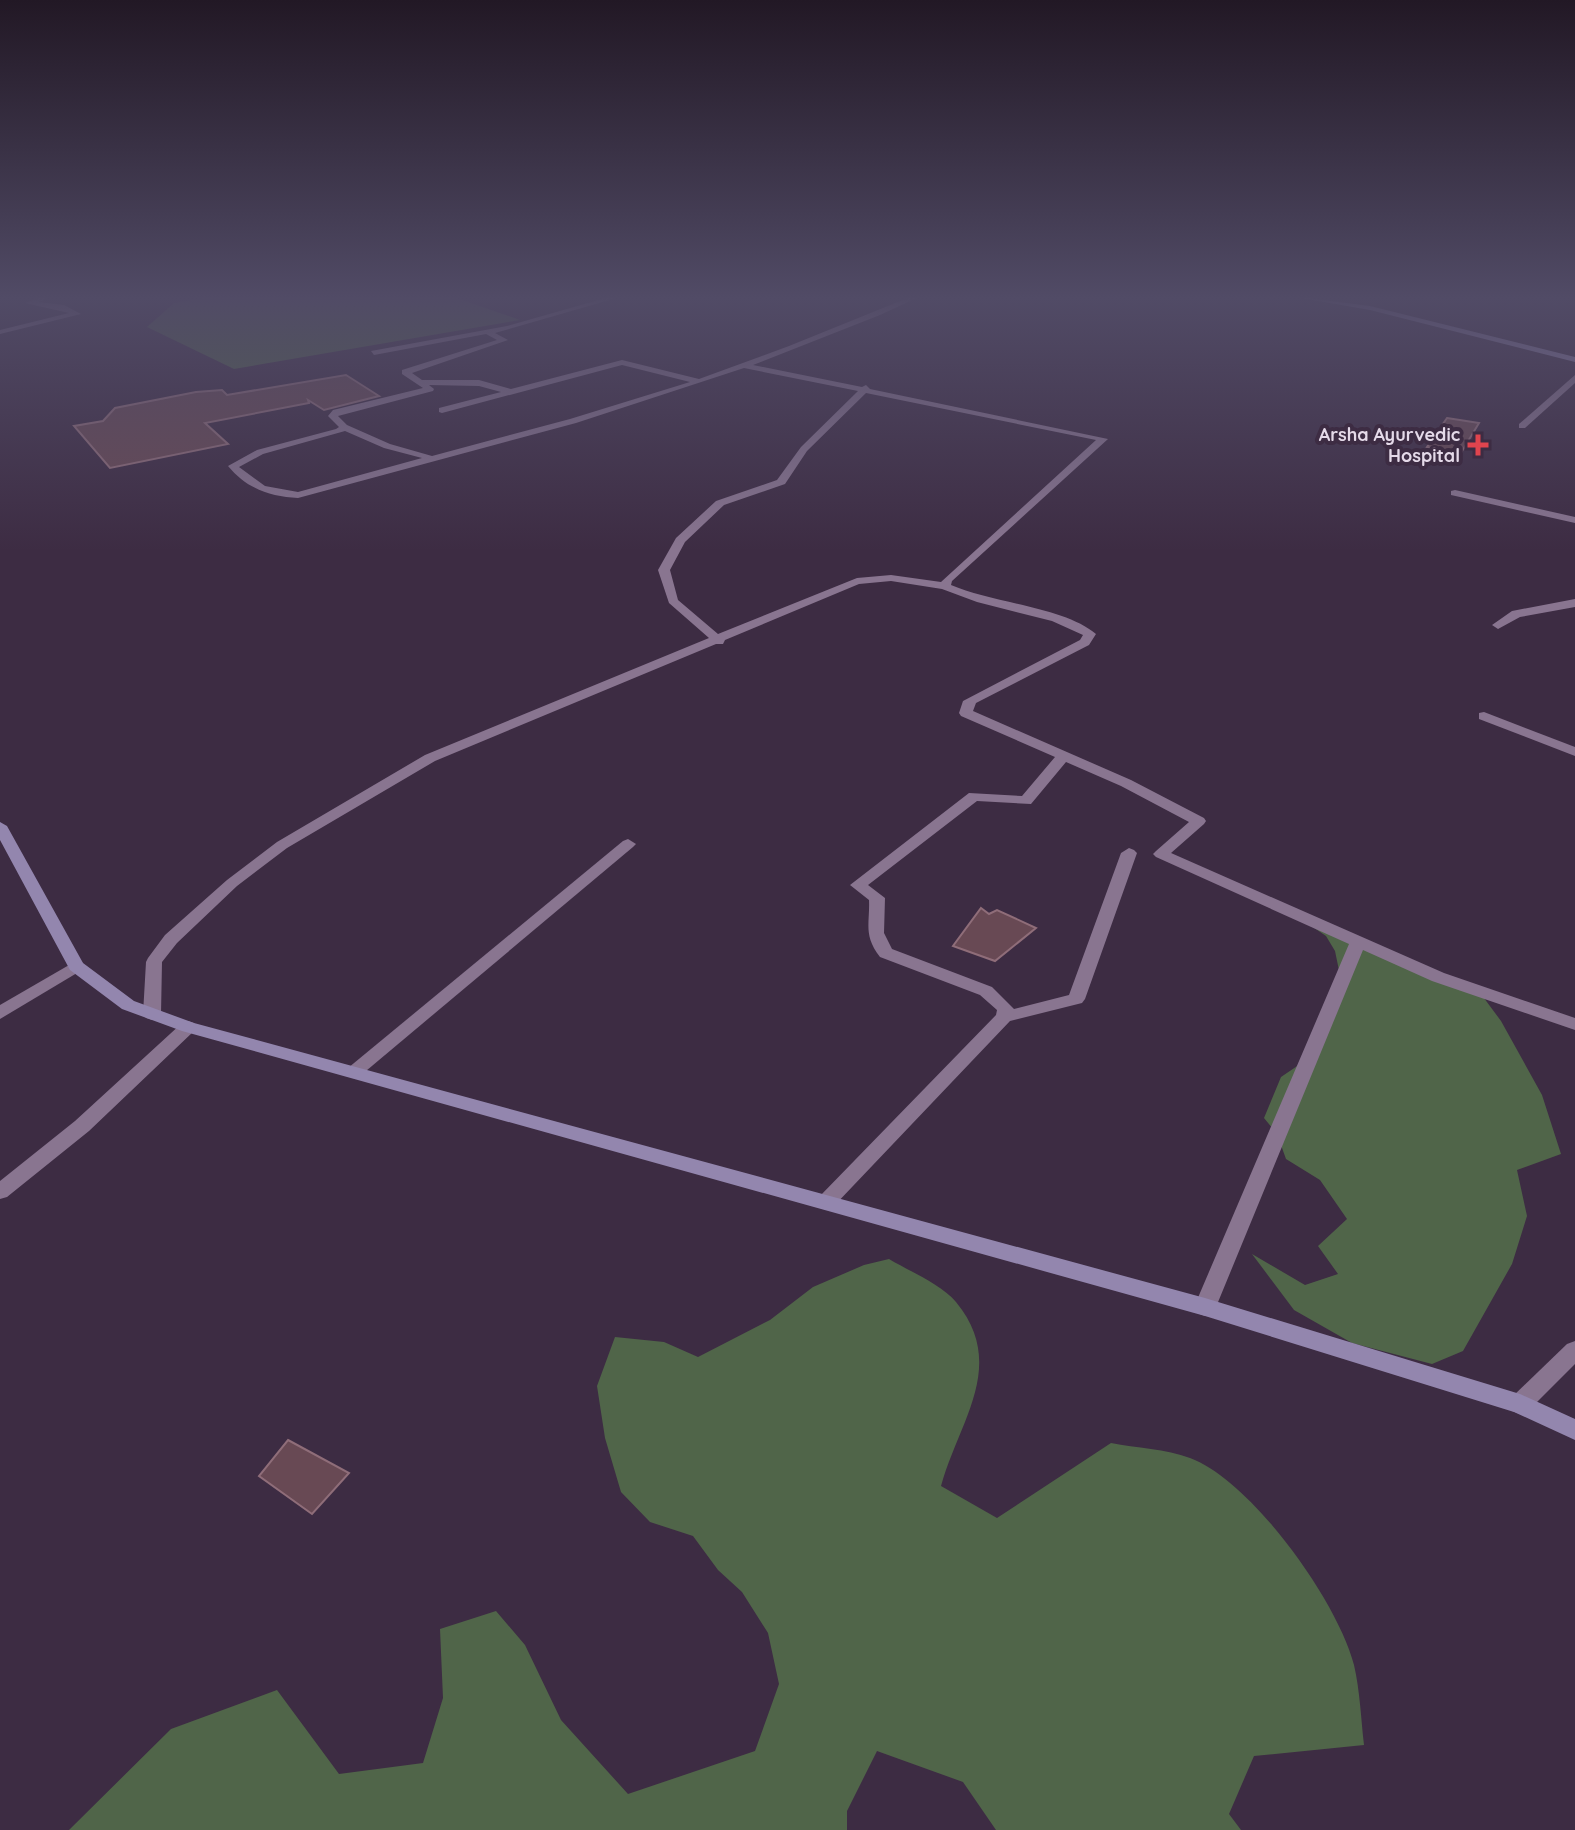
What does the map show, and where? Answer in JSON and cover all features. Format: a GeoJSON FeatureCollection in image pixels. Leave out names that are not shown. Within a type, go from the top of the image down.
{"type":"FeatureCollection","features":[{"type":"Feature","properties":{"kind":"street"},"geometry":{"type":"LineString","coordinates":[[421,380],[430,389],[336,412],[333,416],[344,427],[387,446],[430,458]]}},
{"type":"Feature","properties":{"kind":"street"},"geometry":{"type":"LineString","coordinates":[[442,410],[551,380]]}},
{"type":"Feature","properties":{"kind":"street"},"geometry":{"type":"LineString","coordinates":[[693,380],[699,382]]}},
{"type":"Feature","properties":{"kind":"street"},"geometry":{"type":"LineString","coordinates":[[344,427],[243,458],[233,466],[241,476],[261,488],[283,495],[298,495],[571,422],[704,380]]}},
{"type":"Feature","properties":{"kind":"street"},"geometry":{"type":"LineString","coordinates":[[825,380],[1103,439],[947,580],[945,586]]}},
{"type":"Feature","properties":{"kind":"street"},"geometry":{"type":"LineString","coordinates":[[1522,426],[1572,380]]}},
{"type":"Feature","properties":{"kind":"street"},"geometry":{"type":"LineString","coordinates":[[424,382],[479,383],[510,391]]}},
{"type":"Feature","properties":{"kind":"street"},"geometry":{"type":"LineString","coordinates":[[719,641],[673,601],[664,570],[680,540],[720,503],[781,482],[804,449],[843,406],[866,388]]}},
{"type":"Feature","properties":{"kind":"street"},"geometry":{"type":"LineString","coordinates":[[1455,493],[1575,520]]}},
{"type":"Feature","properties":{"kind":"street"},"geometry":{"type":"LineString","coordinates":[[152,1014],[154,962],[171,939],[232,883],[282,845],[430,758],[869,578],[945,586],[1012,611],[1074,624],[1090,634],[1085,642],[970,701],[966,713],[1126,783],[1199,821],[1161,854],[1438,977],[1575,1024]]}},
{"type":"Feature","properties":{"kind":"street"},"geometry":{"type":"LineString","coordinates":[[1498,625],[1516,614],[1575,603]]}},
{"type":"Feature","properties":{"kind":"street"},"geometry":{"type":"LineString","coordinates":[[1484,716],[1575,752]]}},
{"type":"Feature","properties":{"kind":"street"},"geometry":{"type":"LineString","coordinates":[[826,1202],[1004,1017],[1006,1008],[986,991],[886,953],[877,944],[874,932],[877,898],[858,885],[974,796],[1026,801],[1063,757]]}},
{"type":"Feature","properties":{"kind":"street"},"geometry":{"type":"LineString","coordinates":[[0,826],[76,966],[128,1005],[188,1027],[1205,1307],[1520,1404],[1575,1430]]}},
{"type":"Feature","properties":{"kind":"street"},"geometry":{"type":"LineString","coordinates":[[354,1072],[628,844]]}},
{"type":"Feature","properties":{"kind":"street"},"geometry":{"type":"LineString","coordinates":[[1004,1017],[1076,999],[1129,853]]}},
{"type":"Feature","properties":{"kind":"street"},"geometry":{"type":"LineString","coordinates":[[1205,1307],[1358,941]]}},
{"type":"Feature","properties":{"kind":"street"},"geometry":{"type":"LineString","coordinates":[[0,1013],[76,966]]}},
{"type":"Feature","properties":{"kind":"street"},"geometry":{"type":"LineString","coordinates":[[0,1192],[82,1126],[188,1027]]}},
{"type":"Feature","properties":{"kind":"street"},"geometry":{"type":"LineString","coordinates":[[1520,1404],[1575,1350]]}},
{"type":"Feature","properties":{"kind":"green space"},"geometry":{"type":"Polygon","coordinates":[[[1304,921],[1481,994],[1501,1021],[1542,1095],[1561,1154],[1517,1170],[1527,1216],[1512,1264],[1463,1351],[1432,1364],[1352,1343],[1294,1310],[1252,1254],[1305,1285],[1338,1274],[1318,1246],[1347,1219],[1320,1180],[1286,1159],[1277,1134],[1264,1118],[1281,1077],[1312,1056],[1341,980],[1335,951],[1326,936],[1304,921]]]}},
{"type":"Feature","properties":{"kind":"green space"},"geometry":{"type":"Polygon","coordinates":[[[889,1259],[950,1295],[971,1325],[978,1348],[979,1371],[975,1393],[941,1486],[997,1518],[1111,1443],[1181,1455],[1214,1471],[1240,1491],[1265,1517],[1289,1546],[1330,1609],[1354,1665],[1364,1745],[1254,1756],[1229,1814],[1241,1830],[996,1830],[963,1782],[877,1751],[847,1811],[847,1830],[69,1830],[171,1729],[277,1690],[339,1774],[423,1763],[443,1698],[440,1629],[496,1611],[525,1645],[561,1720],[628,1794],[755,1751],[779,1684],[768,1633],[742,1592],[718,1570],[693,1536],[650,1522],[621,1492],[605,1438],[597,1386],[615,1337],[664,1342],[698,1357],[770,1320],[813,1287],[864,1265],[889,1259]]]}},
{"type":"Feature","properties":{"kind":"building"},"geometry":{"type":"Polygon","coordinates":[[[314,380],[354,380],[379,396],[324,410],[308,400],[309,403],[205,423],[228,444],[110,468],[74,426],[103,421],[115,408],[196,392],[222,390],[227,395],[314,380]]]}},
{"type":"Feature","properties":{"kind":"building"},"geometry":{"type":"Polygon","coordinates":[[[1447,418],[1479,423],[1461,453],[1427,447],[1447,418]]]}},
{"type":"Feature","properties":{"kind":"building"},"geometry":{"type":"Polygon","coordinates":[[[981,908],[989,914],[997,910],[1036,928],[995,961],[953,946],[981,908]]]}},
{"type":"Feature","properties":{"kind":"building"},"geometry":{"type":"Polygon","coordinates":[[[288,1440],[349,1473],[312,1514],[259,1476],[288,1440]]]}},
{"type":"Feature","properties":{"kind":"place","name":"Arsha Ayurvedic Hospital"},"geometry":{"type":"Point","coordinates":[1478,445]}}]}
